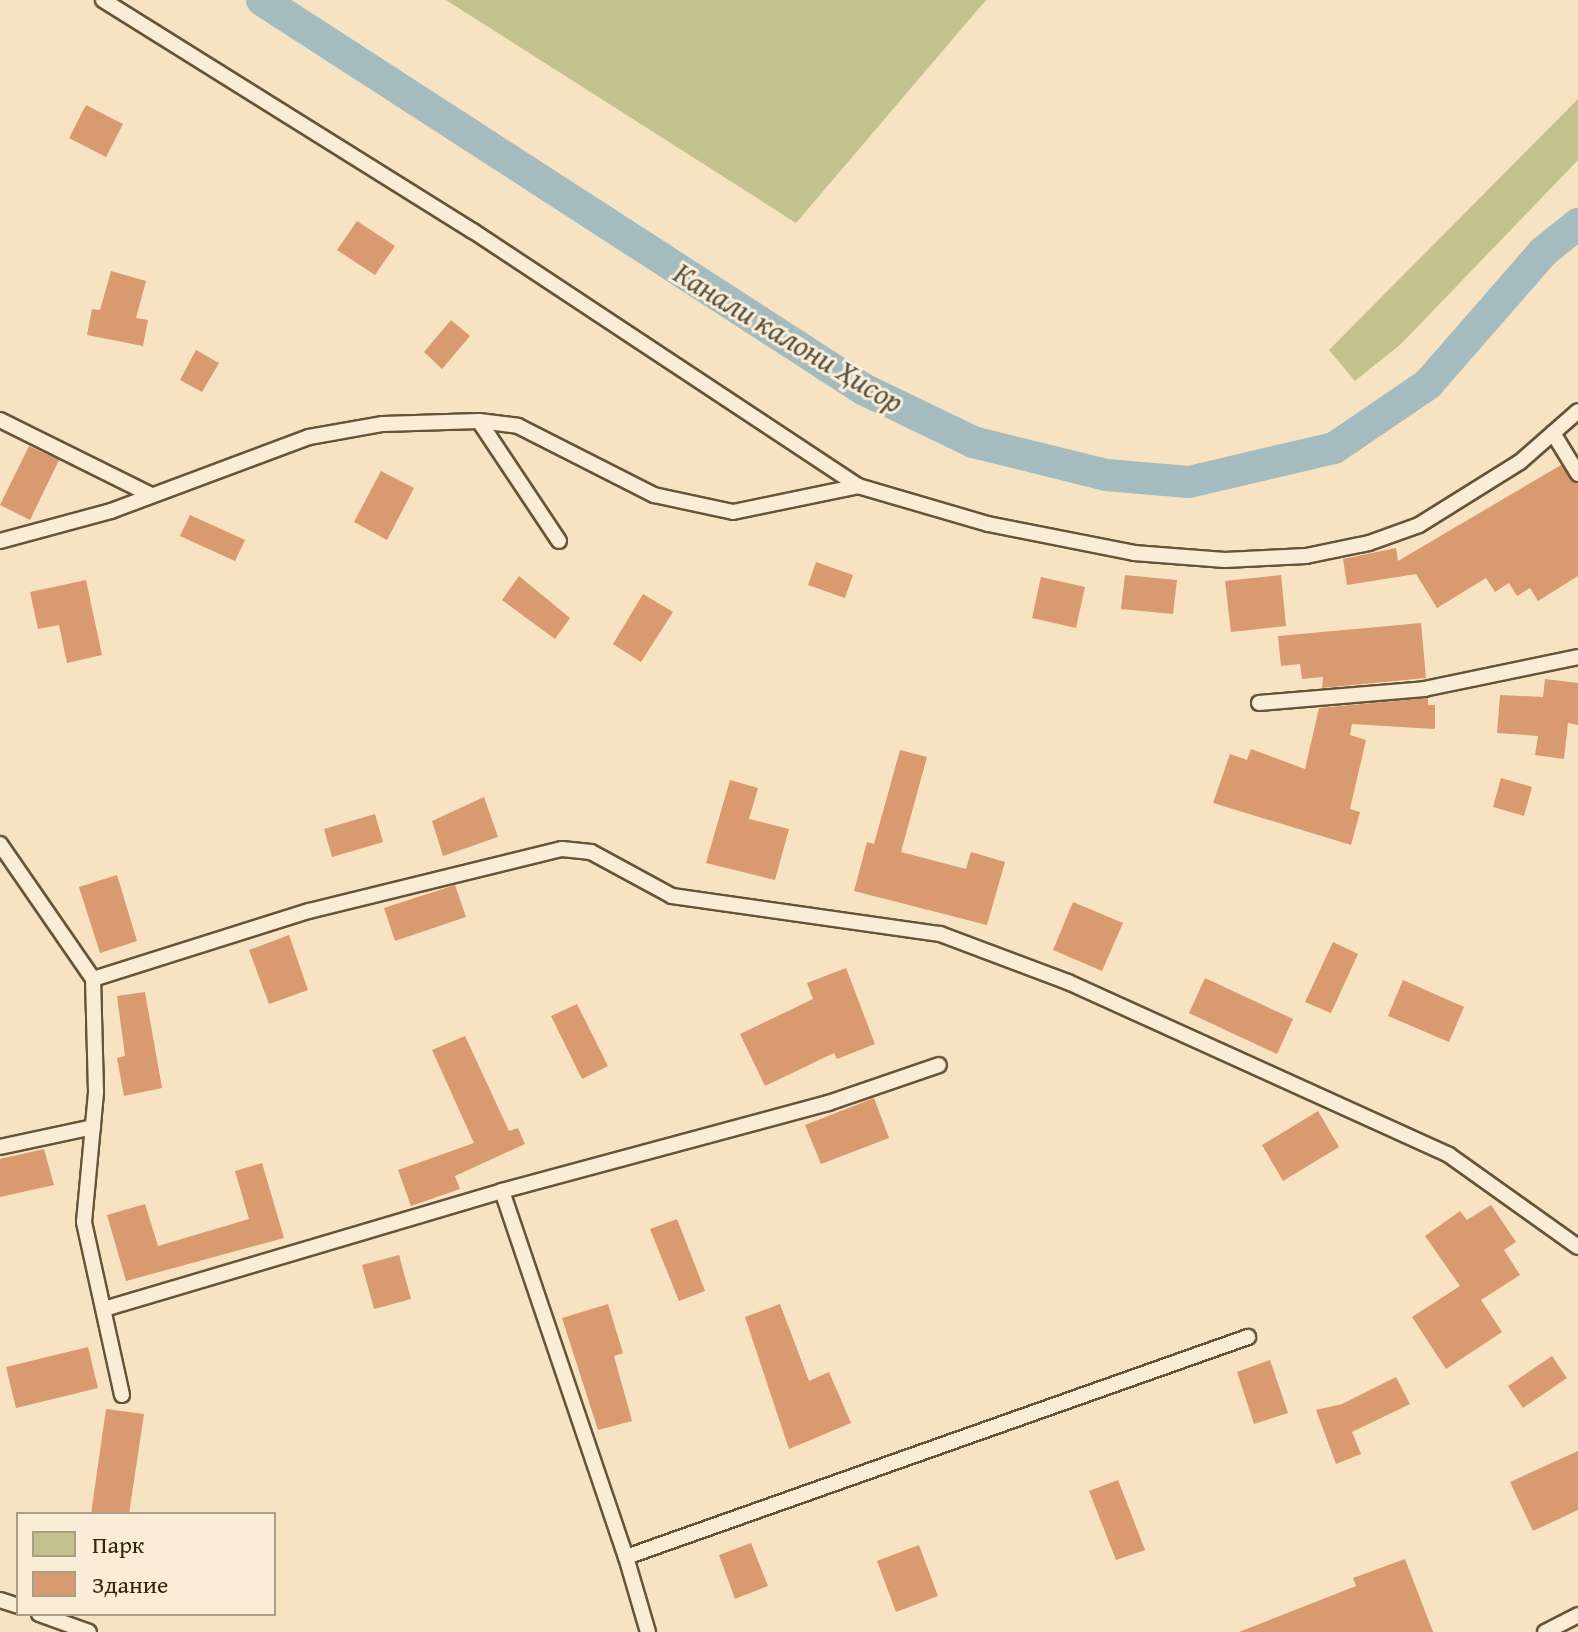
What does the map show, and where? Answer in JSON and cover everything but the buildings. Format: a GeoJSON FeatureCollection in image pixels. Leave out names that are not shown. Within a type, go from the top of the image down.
{"type":"FeatureCollection","features":[{"type":"Feature","properties":{"kind":"lane"},"geometry":{"type":"LineString","coordinates":[[103,0],[473,231],[858,486],[988,524],[1134,553],[1225,560],[1306,556],[1369,543],[1419,525],[1520,462],[1578,411]]}},
{"type":"Feature","properties":{"kind":"lane"},"geometry":{"type":"LineString","coordinates":[[0,420],[151,495]]}},
{"type":"Feature","properties":{"kind":"lane"},"geometry":{"type":"LineString","coordinates":[[0,541],[151,495],[309,437],[383,424],[479,421],[518,426],[654,495],[733,512],[858,486]]}},
{"type":"Feature","properties":{"kind":"lane"},"geometry":{"type":"LineString","coordinates":[[479,421],[559,541]]}},
{"type":"Feature","properties":{"kind":"lane"},"geometry":{"type":"LineString","coordinates":[[1553,433],[1578,474]]}},
{"type":"Feature","properties":{"kind":"lane"},"geometry":{"type":"LineString","coordinates":[[1259,703],[1424,689],[1578,657]]}},
{"type":"Feature","properties":{"kind":"lane"},"geometry":{"type":"LineString","coordinates":[[0,844],[93,979],[93,1127],[84,1222],[122,1395]]}},
{"type":"Feature","properties":{"kind":"lane"},"geometry":{"type":"LineString","coordinates":[[93,979],[309,911],[562,849],[591,852],[672,896],[940,934],[1068,982],[1449,1155],[1578,1247]]}},
{"type":"Feature","properties":{"kind":"lane"},"geometry":{"type":"LineString","coordinates":[[104,1309],[502,1191],[828,1103],[939,1065]]}},
{"type":"Feature","properties":{"kind":"lane"},"geometry":{"type":"LineString","coordinates":[[0,1147],[93,1127]]}},
{"type":"Feature","properties":{"kind":"lane"},"geometry":{"type":"LineString","coordinates":[[502,1191],[626,1557],[648,1632]]}},
{"type":"Feature","properties":{"kind":"lane"},"geometry":{"type":"LineString","coordinates":[[626,1557],[1248,1337]]}},
{"type":"Feature","properties":{"kind":"lane"},"geometry":{"type":"LineString","coordinates":[[1545,1632],[1578,1615]]}},
{"type":"Feature","properties":{"kind":"lane"},"geometry":{"type":"LineString","coordinates":[[45,1616],[89,1632]]}},
{"type":"Feature","properties":{"kind":"green space"},"geometry":{"type":"Polygon","coordinates":[[[446,0],[986,0],[796,223],[446,0]]]}},
{"type":"Feature","properties":{"kind":"green space"},"geometry":{"type":"Polygon","coordinates":[[[1578,99],[1578,160],[1401,344],[1355,381],[1329,350],[1578,99]]]}},
{"type":"Feature","properties":{"kind":"waterway","name":"Канали калони Ҳисор"},"geometry":{"type":"LineString","coordinates":[[262,0],[863,389],[973,442],[1106,475],[1189,482],[1334,448],[1428,384],[1543,252],[1578,224]]}}]}
